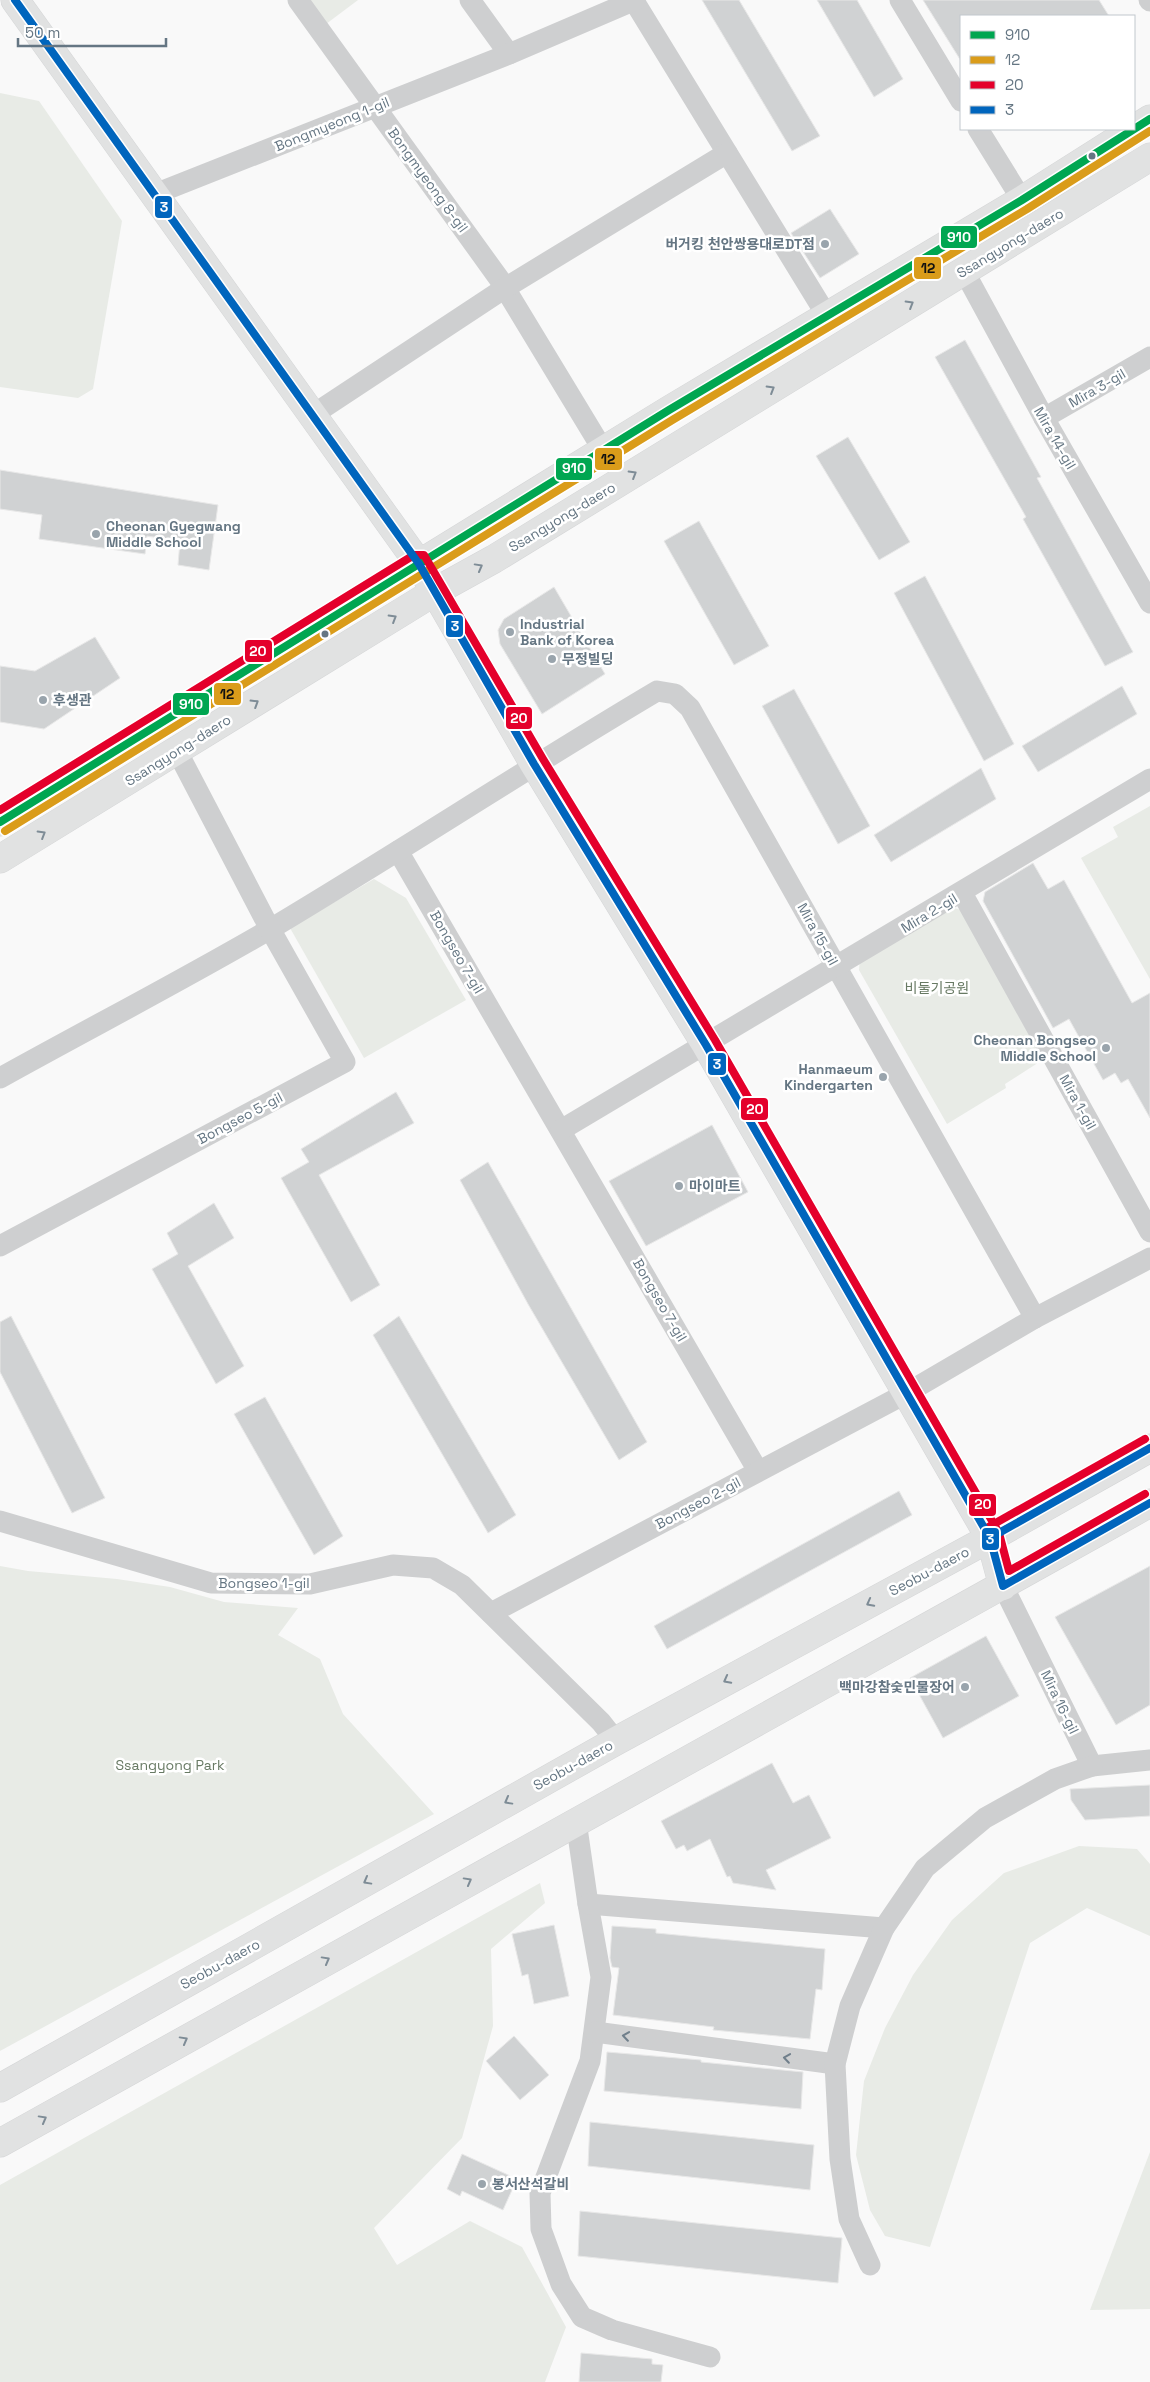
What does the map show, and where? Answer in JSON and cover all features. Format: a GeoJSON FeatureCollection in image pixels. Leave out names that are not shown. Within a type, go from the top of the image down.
{"type":"FeatureCollection","features":[{"type":"Feature","properties":{"kind":"main road"},"geometry":{"type":"LineString","coordinates":[[15,0],[420,564],[534,764],[706,1045],[905,1394],[990,1538],[1003,1586]]}},
{"type":"Feature","properties":{"kind":"main road"},"geometry":{"type":"LineString","coordinates":[[1135,128],[1150,119]]}},
{"type":"Feature","properties":{"kind":"main road"},"geometry":{"type":"LineString","coordinates":[[0,822],[603,450],[1022,200],[1133,130]]}},
{"type":"Feature","properties":{"kind":"main road","name":"Ssangyong-daero"},"geometry":{"type":"LineString","coordinates":[[0,860],[436,591],[494,559],[1150,157]]}},
{"type":"Feature","properties":{"kind":"main road","name":"Seobu-daero"},"geometry":{"type":"LineString","coordinates":[[0,2088],[616,1740],[990,1538],[1150,1448]]}},
{"type":"Feature","properties":{"kind":"main road"},"geometry":{"type":"LineString","coordinates":[[0,2143],[1150,1503]]}},
{"type":"Feature","properties":{"kind":"street","name":"Bongmyeong 8-gil"},"geometry":{"type":"LineString","coordinates":[[298,0],[505,288],[603,450]]}},
{"type":"Feature","properties":{"kind":"street"},"geometry":{"type":"LineString","coordinates":[[470,0],[509,54]]}},
{"type":"Feature","properties":{"kind":"street"},"geometry":{"type":"LineString","coordinates":[[900,0],[960,99]]}},
{"type":"Feature","properties":{"kind":"street","name":"Bongmyeong 1-gil"},"geometry":{"type":"LineString","coordinates":[[155,194],[509,54],[634,1]]}},
{"type":"Feature","properties":{"kind":"street"},"geometry":{"type":"LineString","coordinates":[[634,1],[827,316]]}},
{"type":"Feature","properties":{"kind":"street"},"geometry":{"type":"LineString","coordinates":[[979,130],[1022,200]]}},
{"type":"Feature","properties":{"kind":"street"},"geometry":{"type":"LineString","coordinates":[[314,414],[505,288],[727,153]]}},
{"type":"Feature","properties":{"kind":"street","name":"Mira 14-gil"},"geometry":{"type":"LineString","coordinates":[[964,271],[1044,418],[1150,604]]}},
{"type":"Feature","properties":{"kind":"street","name":"Mira 3-gil"},"geometry":{"type":"LineString","coordinates":[[1044,418],[1150,357]]}},
{"type":"Feature","properties":{"kind":"street","name":"Mira 15-gil"},"geometry":{"type":"LineString","coordinates":[[534,764],[657,691],[675,694],[690,708],[1035,1318]]}},
{"type":"Feature","properties":{"kind":"street","name":"Bongseo 5-gil"},"geometry":{"type":"LineString","coordinates":[[0,1246],[345,1062],[270,929],[177,752]]}},
{"type":"Feature","properties":{"kind":"street"},"geometry":{"type":"LineString","coordinates":[[0,1078],[270,929],[398,852],[534,764]]}},
{"type":"Feature","properties":{"kind":"street","name":"Mira 2-gil"},"geometry":{"type":"LineString","coordinates":[[706,1045],[1150,779]]}},
{"type":"Feature","properties":{"kind":"street","name":"Bongseo 7-gil"},"geometry":{"type":"LineString","coordinates":[[398,852],[758,1471]]}},
{"type":"Feature","properties":{"kind":"street","name":"Mira 1-gil"},"geometry":{"type":"LineString","coordinates":[[962,893],[1150,1232]]}},
{"type":"Feature","properties":{"kind":"street"},"geometry":{"type":"LineString","coordinates":[[561,1130],[706,1045]]}},
{"type":"Feature","properties":{"kind":"street"},"geometry":{"type":"LineString","coordinates":[[905,1394],[1035,1318],[1150,1258]]}},
{"type":"Feature","properties":{"kind":"street","name":"Bongseo 2-gil"},"geometry":{"type":"LineString","coordinates":[[491,1613],[905,1394]]}},
{"type":"Feature","properties":{"kind":"street","name":"Bongseo 1-gil"},"geometry":{"type":"LineString","coordinates":[[0,1521],[211,1583],[310,1584],[393,1565],[433,1568],[462,1585],[601,1722],[616,1740]]}},
{"type":"Feature","properties":{"kind":"street","name":"Mira 16-gil"},"geometry":{"type":"LineString","coordinates":[[1003,1586],[1092,1766]]}},
{"type":"Feature","properties":{"kind":"street"},"geometry":{"type":"LineString","coordinates":[[870,2265],[849,2220],[840,2159],[835,2064],[850,2006],[884,1928],[925,1868],[984,1818],[1055,1779],[1092,1766],[1150,1760]]}},
{"type":"Feature","properties":{"kind":"street"},"geometry":{"type":"LineString","coordinates":[[576,1821],[601,1977],[590,2061],[540,2193],[541,2229],[561,2284],[582,2317],[612,2330],[710,2357]]}},
{"type":"Feature","properties":{"kind":"street"},"geometry":{"type":"LineString","coordinates":[[588,1904],[884,1928]]}},
{"type":"Feature","properties":{"kind":"street"},"geometry":{"type":"LineString","coordinates":[[595,2032],[835,2064]]}},
{"type":"Feature","properties":{"kind":"green space"},"geometry":{"type":"Polygon","coordinates":[[[308,0],[358,0],[326,24],[308,0]]]}},
{"type":"Feature","properties":{"kind":"green space"},"geometry":{"type":"Polygon","coordinates":[[[0,93],[39,101],[122,221],[93,389],[78,398],[0,387],[0,93]]]}},
{"type":"Feature","properties":{"kind":"green space"},"geometry":{"type":"Polygon","coordinates":[[[1150,806],[1150,979],[1081,858],[1118,837],[1113,827],[1150,806]]]}},
{"type":"Feature","properties":{"kind":"green space"},"geometry":{"type":"Polygon","coordinates":[[[374,879],[406,898],[466,1000],[364,1058],[290,928],[374,879]]]}},
{"type":"Feature","properties":{"kind":"green space","name":"비둘기공원"},"geometry":{"type":"Polygon","coordinates":[[[949,907],[962,910],[1044,1059],[1005,1084],[1006,1088],[947,1124],[859,970],[860,958],[949,907]]]}},
{"type":"Feature","properties":{"kind":"green space","name":"Ssangyong Park"},"geometry":{"type":"Polygon","coordinates":[[[0,1566],[28,1571],[117,1579],[170,1587],[224,1602],[298,1608],[278,1635],[320,1659],[343,1714],[434,1814],[0,2051],[0,1566]]]}},
{"type":"Feature","properties":{"kind":"green space"},"geometry":{"type":"Polygon","coordinates":[[[1079,1846],[1137,1849],[1150,1864],[1150,1936],[1087,1908],[1030,1943],[930,2247],[885,2236],[870,2210],[856,2155],[864,2081],[885,2028],[913,1975],[952,1920],[1004,1873],[1079,1846]]]}},
{"type":"Feature","properties":{"kind":"green space"},"geometry":{"type":"Polygon","coordinates":[[[540,1883],[545,1903],[491,1949],[493,2026],[462,2138],[374,2228],[397,2265],[470,2221],[522,2247],[566,2327],[545,2382],[0,2382],[0,2185],[540,1883]]]}},
{"type":"Feature","properties":{"kind":"green space"},"geometry":{"type":"Polygon","coordinates":[[[1150,2152],[1150,2309],[1090,2310],[1150,2152]]]}},
{"type":"Feature","properties":{"kind":"building"},"geometry":{"type":"Polygon","coordinates":[[[702,0],[739,0],[820,136],[792,151],[702,0]]]}},
{"type":"Feature","properties":{"kind":"building"},"geometry":{"type":"Polygon","coordinates":[[[817,0],[857,0],[903,79],[874,97],[817,0]]]}},
{"type":"Feature","properties":{"kind":"building"},"geometry":{"type":"Polygon","coordinates":[[[923,0],[1099,0],[1108,15],[960,15],[960,59],[923,0]]]}},
{"type":"Feature","properties":{"kind":"building","name":"버거킹 천안쌍용대로DT점"},"geometry":{"type":"Polygon","coordinates":[[[830,209],[859,254],[820,278],[791,233],[830,209]]]}},
{"type":"Feature","properties":{"kind":"building"},"geometry":{"type":"Polygon","coordinates":[[[965,340],[1041,477],[1037,478],[1133,652],[1105,666],[1023,519],[1026,517],[935,357],[965,340]]]}},
{"type":"Feature","properties":{"kind":"building"},"geometry":{"type":"Polygon","coordinates":[[[848,437],[910,542],[879,560],[816,456],[848,437]]]}},
{"type":"Feature","properties":{"kind":"building"},"geometry":{"type":"Polygon","coordinates":[[[0,470],[218,505],[209,570],[178,565],[180,541],[147,536],[145,554],[39,539],[42,515],[0,509],[0,470]]]}},
{"type":"Feature","properties":{"kind":"building"},"geometry":{"type":"Polygon","coordinates":[[[699,521],[769,646],[734,665],[664,541],[699,521]]]}},
{"type":"Feature","properties":{"kind":"building"},"geometry":{"type":"Polygon","coordinates":[[[925,576],[1014,744],[984,761],[894,593],[925,576]]]}},
{"type":"Feature","properties":{"kind":"building","name":"무정빌딩"},"geometry":{"type":"Polygon","coordinates":[[[554,587],[605,674],[542,714],[500,644],[498,630],[504,619],[554,587]]]}},
{"type":"Feature","properties":{"kind":"building","name":"후생관"},"geometry":{"type":"Polygon","coordinates":[[[95,637],[120,678],[44,729],[0,722],[0,666],[35,671],[95,637]]]}},
{"type":"Feature","properties":{"kind":"building"},"geometry":{"type":"Polygon","coordinates":[[[1122,686],[1137,714],[1038,772],[1022,746],[1122,686]]]}},
{"type":"Feature","properties":{"kind":"building"},"geometry":{"type":"Polygon","coordinates":[[[794,689],[870,826],[838,844],[762,706],[794,689]]]}},
{"type":"Feature","properties":{"kind":"building"},"geometry":{"type":"Polygon","coordinates":[[[981,768],[996,799],[891,862],[874,835],[981,768]]]}},
{"type":"Feature","properties":{"kind":"building"},"geometry":{"type":"Polygon","coordinates":[[[1033,863],[1048,889],[1064,880],[1132,1003],[1150,993],[1150,1118],[1128,1079],[1121,1083],[1115,1073],[1103,1080],[1069,1019],[1053,1028],[983,901],[985,892],[1033,863]]]}},
{"type":"Feature","properties":{"kind":"building"},"geometry":{"type":"Polygon","coordinates":[[[396,1092],[414,1123],[319,1175],[380,1285],[351,1302],[281,1178],[309,1162],[301,1149],[396,1092]]]}},
{"type":"Feature","properties":{"kind":"building","name":"마이마트"},"geometry":{"type":"Polygon","coordinates":[[[712,1125],[748,1192],[646,1246],[609,1181],[712,1125]]]}},
{"type":"Feature","properties":{"kind":"building"},"geometry":{"type":"Polygon","coordinates":[[[488,1162],[647,1442],[619,1460],[528,1304],[460,1180],[488,1162]]]}},
{"type":"Feature","properties":{"kind":"building"},"geometry":{"type":"Polygon","coordinates":[[[214,1203],[234,1238],[188,1266],[244,1366],[216,1384],[152,1269],[178,1254],[167,1233],[214,1203]]]}},
{"type":"Feature","properties":{"kind":"building"},"geometry":{"type":"Polygon","coordinates":[[[11,1316],[105,1498],[72,1513],[0,1372],[0,1322],[11,1316]]]}},
{"type":"Feature","properties":{"kind":"building"},"geometry":{"type":"Polygon","coordinates":[[[399,1316],[516,1515],[488,1533],[373,1335],[399,1316]]]}},
{"type":"Feature","properties":{"kind":"building"},"geometry":{"type":"Polygon","coordinates":[[[265,1397],[343,1536],[314,1555],[234,1414],[265,1397]]]}},
{"type":"Feature","properties":{"kind":"building"},"geometry":{"type":"Polygon","coordinates":[[[899,1491],[912,1515],[667,1649],[654,1626],[899,1491]]]}},
{"type":"Feature","properties":{"kind":"building"},"geometry":{"type":"Polygon","coordinates":[[[1150,1566],[1150,1705],[1116,1725],[1055,1617],[1150,1566]]]}},
{"type":"Feature","properties":{"kind":"building","name":"백마강참숯민물장어"},"geometry":{"type":"Polygon","coordinates":[[[986,1636],[1019,1696],[943,1738],[910,1678],[986,1636]]]}},
{"type":"Feature","properties":{"kind":"building"},"geometry":{"type":"Polygon","coordinates":[[[772,1763],[793,1803],[809,1795],[831,1838],[766,1870],[776,1890],[733,1883],[730,1876],[727,1877],[710,1839],[687,1851],[684,1845],[676,1849],[661,1821],[772,1763]]]}},
{"type":"Feature","properties":{"kind":"building"},"geometry":{"type":"Polygon","coordinates":[[[1150,1785],[1150,1816],[1085,1820],[1071,1800],[1070,1789],[1150,1785]]]}},
{"type":"Feature","properties":{"kind":"building"},"geometry":{"type":"Polygon","coordinates":[[[554,1925],[569,1996],[534,2004],[528,1974],[522,1976],[512,1934],[554,1925]]]}},
{"type":"Feature","properties":{"kind":"building"},"geometry":{"type":"Polygon","coordinates":[[[612,1926],[656,1929],[656,1933],[825,1949],[822,1990],[816,1989],[810,2039],[713,2030],[714,2027],[613,2015],[619,1968],[612,1967],[610,1958],[612,1926]]]}},
{"type":"Feature","properties":{"kind":"building"},"geometry":{"type":"Polygon","coordinates":[[[514,2036],[549,2075],[520,2100],[486,2061],[514,2036]]]}},
{"type":"Feature","properties":{"kind":"building"},"geometry":{"type":"Polygon","coordinates":[[[607,2052],[701,2060],[701,2062],[803,2072],[801,2109],[604,2091],[607,2052]]]}},
{"type":"Feature","properties":{"kind":"building"},"geometry":{"type":"Polygon","coordinates":[[[590,2122],[814,2145],[810,2190],[588,2166],[590,2122]]]}},
{"type":"Feature","properties":{"kind":"building","name":"봉서산석갈비"},"geometry":{"type":"Polygon","coordinates":[[[462,2154],[517,2179],[503,2210],[462,2191],[460,2196],[447,2189],[462,2154]]]}},
{"type":"Feature","properties":{"kind":"building"},"geometry":{"type":"Polygon","coordinates":[[[580,2211],[842,2238],[838,2283],[578,2256],[580,2211]]]}},
{"type":"Feature","properties":{"kind":"building"},"geometry":{"type":"Polygon","coordinates":[[[581,2353],[652,2359],[652,2364],[663,2365],[661,2382],[579,2382],[581,2353]]]}},
{"type":"Feature","properties":{"kind":"transit line","name":"3"},"geometry":{"type":"LineString","coordinates":[[15,0],[419,564],[534,764],[706,1045],[990,1538],[1003,1586],[1150,1503]]}},
{"type":"Feature","properties":{"kind":"transit line","name":"910"},"geometry":{"type":"LineString","coordinates":[[1135,128],[1150,119]]}},
{"type":"Feature","properties":{"kind":"transit line","name":"910"},"geometry":{"type":"LineString","coordinates":[[0,822],[669,410],[1022,200],[1133,130]]}},
{"type":"Feature","properties":{"kind":"transit line","name":"12"},"geometry":{"type":"LineString","coordinates":[[5,831],[674,419],[1027,209],[1150,131]]}},
{"type":"Feature","properties":{"kind":"transit line","name":"20"},"geometry":{"type":"LineString","coordinates":[[0,810],[414,555],[424,555],[543,759],[715,1040],[999,1533],[1009,1571],[1145,1494]]}},
{"type":"Feature","properties":{"kind":"transit line","name":"20"},"geometry":{"type":"LineString","coordinates":[[985,1529],[1145,1439]]}},
{"type":"Feature","properties":{"kind":"transit line","name":"3"},"geometry":{"type":"LineString","coordinates":[[990,1538],[1150,1448]]}},
{"type":"Feature","properties":{"kind":"place","name":"버거킹 천안쌍용대로DT점"},"geometry":{"type":"Point","coordinates":[825,244]}},
{"type":"Feature","properties":{"kind":"place","name":"Cheonan Gyegwang Middle School"},"geometry":{"type":"Point","coordinates":[96,534]}},
{"type":"Feature","properties":{"kind":"place","name":"Industrial Bank of Korea"},"geometry":{"type":"Point","coordinates":[510,632]}},
{"type":"Feature","properties":{"kind":"place","name":"무정빌딩"},"geometry":{"type":"Point","coordinates":[552,659]}},
{"type":"Feature","properties":{"kind":"place","name":"후생관"},"geometry":{"type":"Point","coordinates":[43,700]}},
{"type":"Feature","properties":{"kind":"place","name":"Cheonan Bongseo Middle School"},"geometry":{"type":"Point","coordinates":[1106,1048]}},
{"type":"Feature","properties":{"kind":"place","name":"Hanmaeum Kindergarten"},"geometry":{"type":"Point","coordinates":[883,1077]}},
{"type":"Feature","properties":{"kind":"place","name":"마이마트"},"geometry":{"type":"Point","coordinates":[679,1186]}},
{"type":"Feature","properties":{"kind":"place","name":"백마강참숯민물장어"},"geometry":{"type":"Point","coordinates":[965,1687]}},
{"type":"Feature","properties":{"kind":"place","name":"봉서산석갈비"},"geometry":{"type":"Point","coordinates":[482,2184]}}]}
